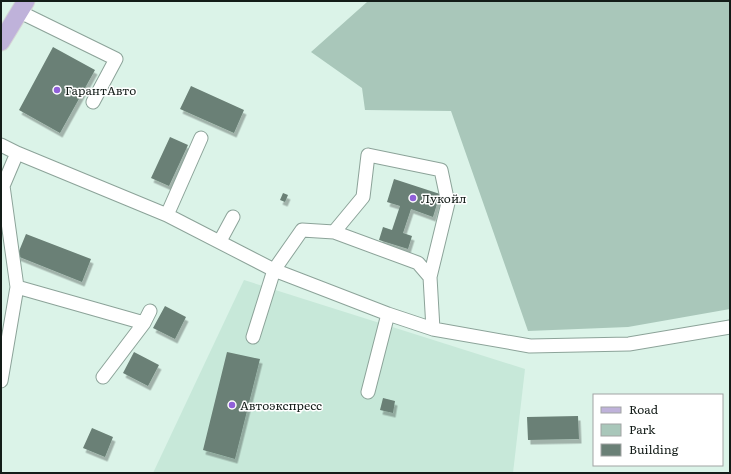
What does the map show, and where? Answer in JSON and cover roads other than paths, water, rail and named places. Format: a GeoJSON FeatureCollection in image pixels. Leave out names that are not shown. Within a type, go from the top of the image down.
{"type":"FeatureCollection","features":[{"type":"Feature","properties":{"kind":"main road"},"geometry":{"type":"LineString","coordinates":[[1,42],[23,7]]}},
{"type":"Feature","properties":{"kind":"street"},"geometry":{"type":"LineString","coordinates":[[23,7],[116,59],[93,102]]}},
{"type":"Feature","properties":{"kind":"street"},"geometry":{"type":"LineString","coordinates":[[168,215],[201,138]]}},
{"type":"Feature","properties":{"kind":"street"},"geometry":{"type":"LineString","coordinates":[[1,145],[168,215],[274,270],[388,314],[433,329],[530,346],[629,344],[730,327]]}},
{"type":"Feature","properties":{"kind":"street"},"geometry":{"type":"LineString","coordinates":[[1,380],[4,349],[17,287],[3,186],[17,153]]}},
{"type":"Feature","properties":{"kind":"street"},"geometry":{"type":"LineString","coordinates":[[334,232],[364,197],[368,155],[441,170],[448,203],[430,277],[433,329]]}},
{"type":"Feature","properties":{"kind":"street"},"geometry":{"type":"LineString","coordinates":[[220,242],[233,217]]}},
{"type":"Feature","properties":{"kind":"street"},"geometry":{"type":"LineString","coordinates":[[253,337],[274,270],[302,230],[334,232],[418,263],[430,277]]}},
{"type":"Feature","properties":{"kind":"street"},"geometry":{"type":"LineString","coordinates":[[17,287],[144,323]]}},
{"type":"Feature","properties":{"kind":"street"},"geometry":{"type":"LineString","coordinates":[[103,377],[144,323],[150,311]]}},
{"type":"Feature","properties":{"kind":"street"},"geometry":{"type":"LineString","coordinates":[[368,392],[388,314]]}},
{"type":"Feature","properties":{"kind":"place","name":"ГарантАвто"},"geometry":{"type":"Point","coordinates":[57,90]}},
{"type":"Feature","properties":{"kind":"place","name":"Лукойл"},"geometry":{"type":"Point","coordinates":[413,198]}},
{"type":"Feature","properties":{"kind":"place","name":"Автоэкспресс"},"geometry":{"type":"Point","coordinates":[232,405]}}]}
